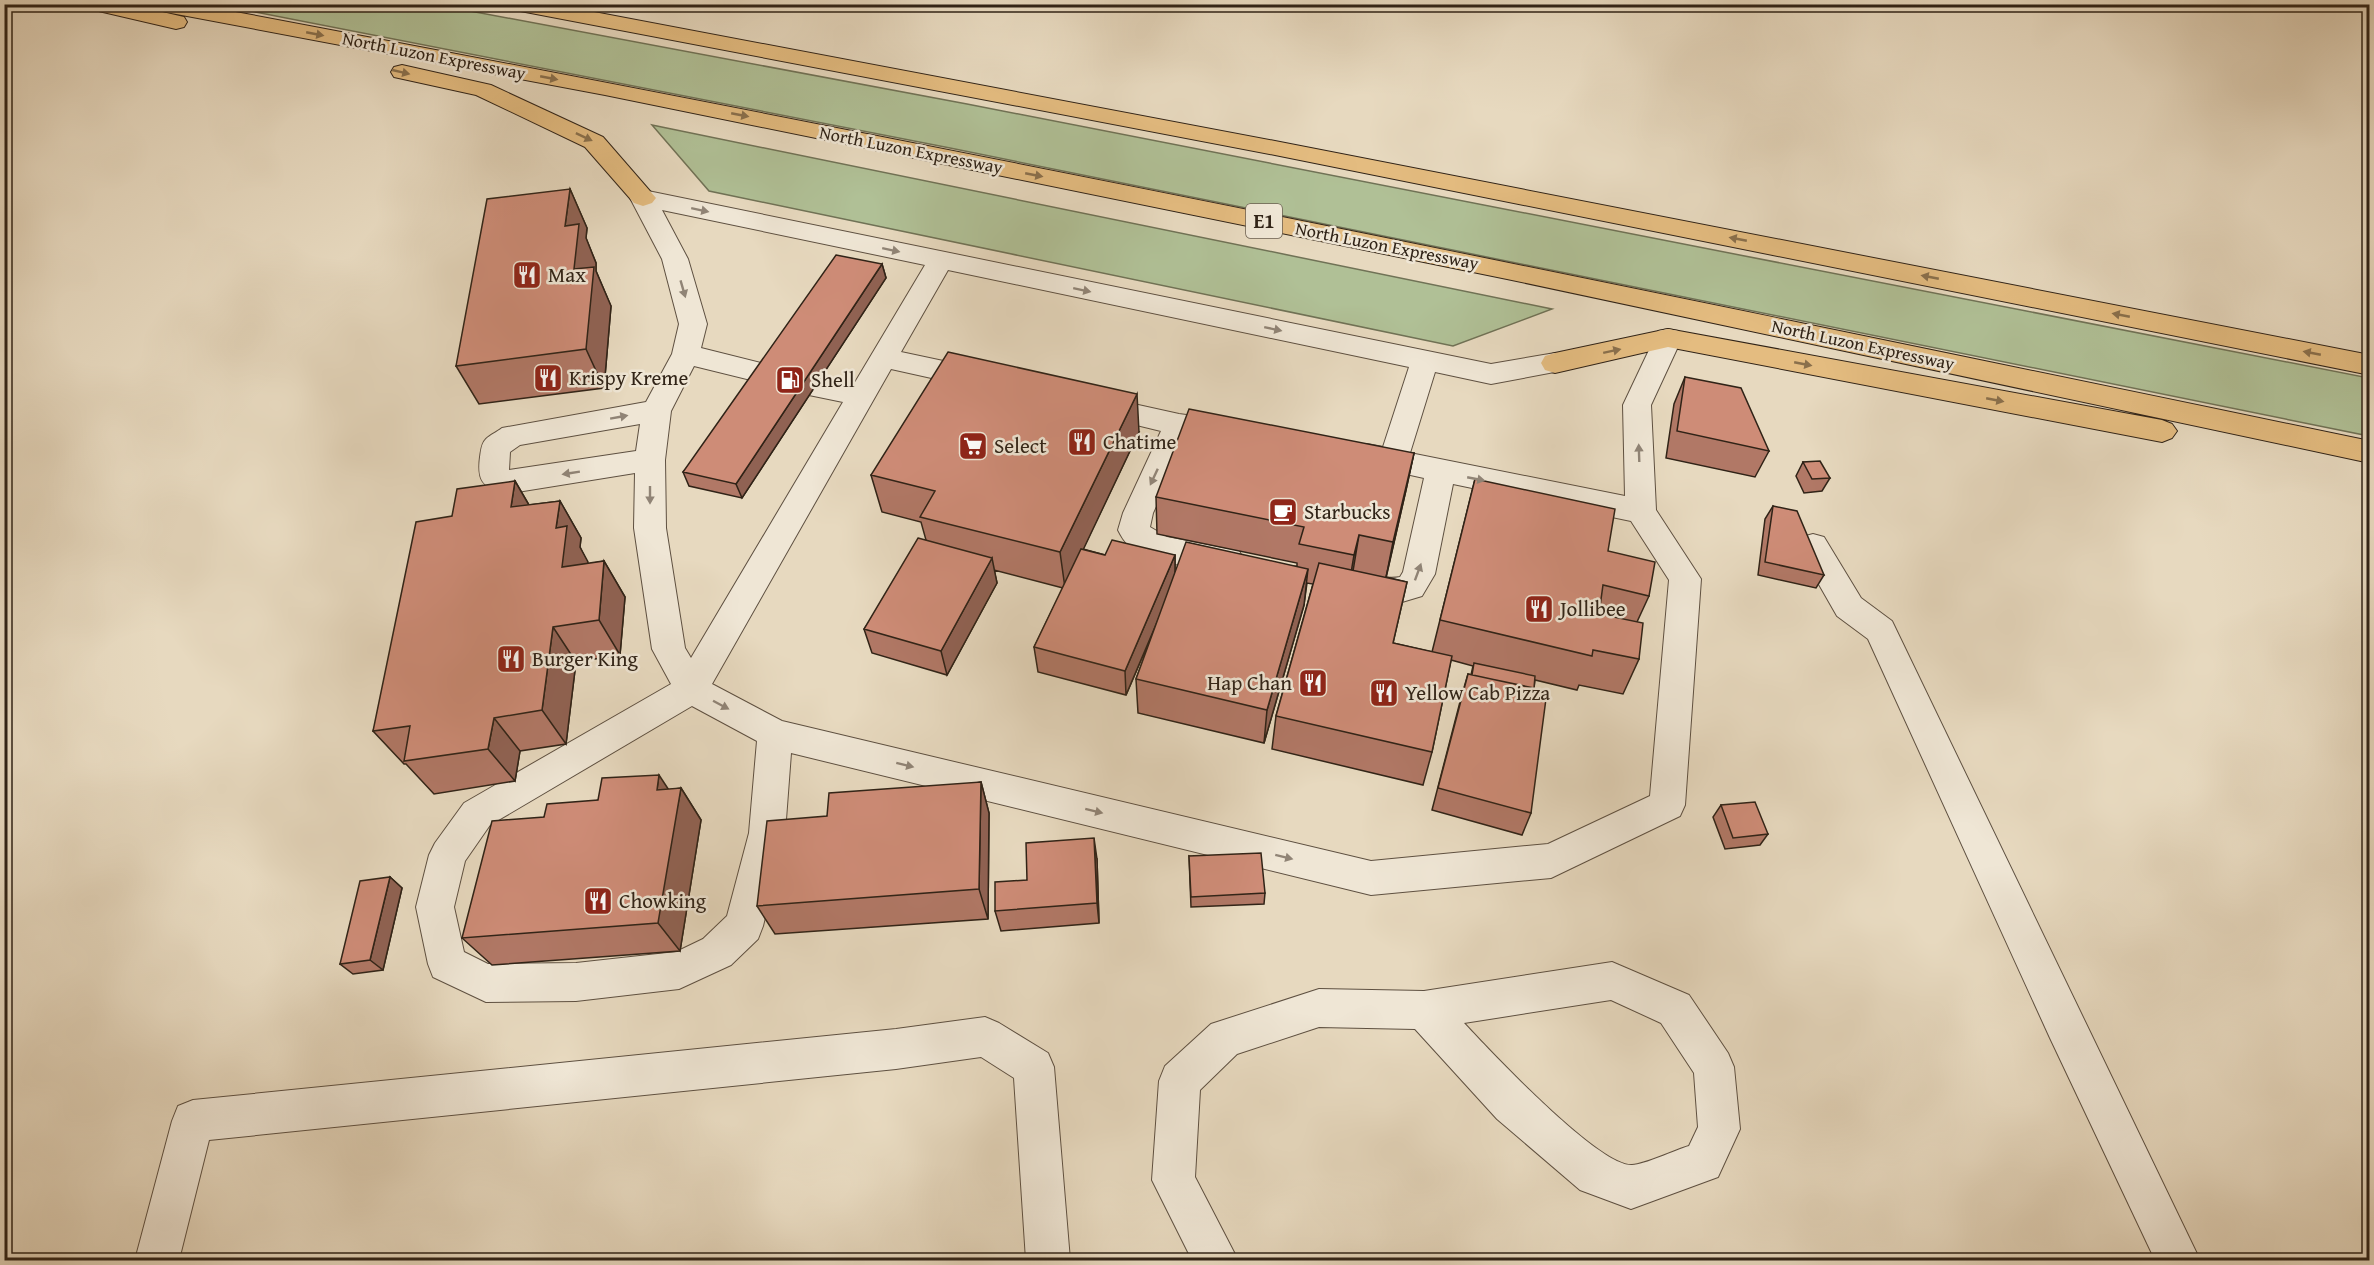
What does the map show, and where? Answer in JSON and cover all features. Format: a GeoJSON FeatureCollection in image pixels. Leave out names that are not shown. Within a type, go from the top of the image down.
{"type":"FeatureCollection","features":[{"type":"Feature","properties":{"kind":"highway"},"geometry":{"type":"LineString","coordinates":[[98,4],[483,90],[594,142],[643,198]]}},
{"type":"Feature","properties":{"kind":"highway","name":"North Luzon Expressway"},"geometry":{"type":"LineString","coordinates":[[155,4],[617,90],[1320,232],[2370,452]]}},
{"type":"Feature","properties":{"kind":"highway"},"geometry":{"type":"LineString","coordinates":[[515,4],[1287,150],[2370,364]]}},
{"type":"Feature","properties":{"kind":"highway"},"geometry":{"type":"LineString","coordinates":[[1555,363],[1668,338],[2370,470]]}},
{"type":"Feature","properties":{"kind":"lane"},"geometry":{"type":"LineString","coordinates":[[643,198],[1491,374],[1555,363]]}},
{"type":"Feature","properties":{"kind":"lane"},"geometry":{"type":"LineString","coordinates":[[643,198],[675,259],[693,324],[686,354],[656,411],[650,460],[650,528],[669,649],[691,689],[775,734],[1371,878],[1551,861],[1667,805],[1684,579],[1641,511],[1637,405],[1668,338]]}},
{"type":"Feature","properties":{"kind":"lane"},"geometry":{"type":"LineString","coordinates":[[775,734],[767,833],[744,926],[717,952],[679,970],[576,982],[486,983],[447,964],[435,907],[448,855],[477,814],[691,689],[940,261]]}},
{"type":"Feature","properties":{"kind":"lane"},"geometry":{"type":"LineString","coordinates":[[686,354],[767,374]]}},
{"type":"Feature","properties":{"kind":"lane"},"geometry":{"type":"LineString","coordinates":[[884,358],[1009,386]]}},
{"type":"Feature","properties":{"kind":"lane"},"geometry":{"type":"LineString","coordinates":[[1393,461],[1425,360]]}},
{"type":"Feature","properties":{"kind":"lane"},"geometry":{"type":"LineString","coordinates":[[814,387],[860,395]]}},
{"type":"Feature","properties":{"kind":"lane"},"geometry":{"type":"LineString","coordinates":[[1066,399],[1179,424],[1257,433]]}},
{"type":"Feature","properties":{"kind":"lane"},"geometry":{"type":"LineString","coordinates":[[650,460],[505,483],[493,474],[496,447],[512,436],[656,411]]}},
{"type":"Feature","properties":{"kind":"lane"},"geometry":{"type":"LineString","coordinates":[[1179,424],[1138,513],[1134,530],[1137,537],[1161,547],[1251,565]]}},
{"type":"Feature","properties":{"kind":"lane"},"geometry":{"type":"LineString","coordinates":[[1336,448],[1440,472],[1641,511]]}},
{"type":"Feature","properties":{"kind":"lane"},"geometry":{"type":"LineString","coordinates":[[1350,583],[1392,592],[1411,587],[1419,574],[1440,472]]}},
{"type":"Feature","properties":{"kind":"lane"},"geometry":{"type":"LineString","coordinates":[[1813,546],[1849,607],[1880,630],[2064,1024],[2178,1260]]}},
{"type":"Feature","properties":{"kind":"lane"},"geometry":{"type":"LineString","coordinates":[[1216,1260],[1173,1180],[1180,1081],[1225,1038],[1319,1008],[1424,1010],[1612,981],[1675,1009],[1714,1067],[1719,1129],[1703,1162],[1631,1187],[1594,1174],[1512,1104],[1424,1010]]}},
{"type":"Feature","properties":{"kind":"lane"},"geometry":{"type":"LineString","coordinates":[[158,1260],[193,1121],[896,1049],[985,1037],[1034,1067],[1048,1260]]}},
{"type":"Feature","properties":{"kind":"green space"},"geometry":{"type":"Polygon","coordinates":[[[220,5],[438,5],[967,104],[2369,378],[2369,436],[950,148],[220,5]]]}},
{"type":"Feature","properties":{"kind":"green space"},"geometry":{"type":"Polygon","coordinates":[[[652,125],[1552,309],[1453,346],[709,191],[652,125]]]}},
{"type":"Feature","properties":{"kind":"building"},"geometry":{"type":"Polygon","coordinates":[[[570,189],[565,226],[579,224],[574,269],[594,267],[586,349],[456,366],[487,199],[570,189]]]}},
{"type":"Feature","properties":{"kind":"building","name":"Shell"},"geometry":{"type":"Polygon","coordinates":[[[836,255],[882,264],[736,484],[683,472],[836,255]]]}},
{"type":"Feature","properties":{"kind":"building"},"geometry":{"type":"Polygon","coordinates":[[[948,352],[1137,394],[1060,552],[920,517],[935,491],[871,475],[948,352]]]}},
{"type":"Feature","properties":{"kind":"building"},"geometry":{"type":"Polygon","coordinates":[[[1685,377],[1741,388],[1769,451],[1677,431],[1685,377]]]}},
{"type":"Feature","properties":{"kind":"building"},"geometry":{"type":"Polygon","coordinates":[[[1189,409],[1414,453],[1393,542],[1359,535],[1354,555],[1299,544],[1304,527],[1156,497],[1189,409]]]}},
{"type":"Feature","properties":{"kind":"building"},"geometry":{"type":"Polygon","coordinates":[[[1820,461],[1830,478],[1812,479],[1803,462],[1820,461]]]}},
{"type":"Feature","properties":{"kind":"building","name":"Jollibee"},"geometry":{"type":"Polygon","coordinates":[[[1475,479],[1615,509],[1608,551],[1655,562],[1649,596],[1603,585],[1599,614],[1643,623],[1639,659],[1593,650],[1592,656],[1440,620],[1475,479]]]}},
{"type":"Feature","properties":{"kind":"building","name":"Burger King"},"geometry":{"type":"Polygon","coordinates":[[[515,481],[511,507],[560,501],[556,528],[567,526],[562,567],[604,561],[599,620],[553,627],[542,710],[494,718],[488,749],[404,761],[410,726],[373,731],[416,522],[452,516],[457,489],[515,481]]]}},
{"type":"Feature","properties":{"kind":"building"},"geometry":{"type":"Polygon","coordinates":[[[1773,506],[1797,511],[1824,575],[1765,562],[1773,506]]]}},
{"type":"Feature","properties":{"kind":"building"},"geometry":{"type":"Polygon","coordinates":[[[918,538],[992,558],[941,651],[864,629],[918,538]]]}},
{"type":"Feature","properties":{"kind":"building"},"geometry":{"type":"Polygon","coordinates":[[[1112,540],[1175,555],[1125,671],[1034,647],[1081,549],[1105,555],[1112,540]]]}},
{"type":"Feature","properties":{"kind":"building"},"geometry":{"type":"Polygon","coordinates":[[[1186,542],[1308,569],[1267,710],[1136,679],[1186,542]]]}},
{"type":"Feature","properties":{"kind":"building"},"geometry":{"type":"Polygon","coordinates":[[[1319,563],[1407,582],[1393,643],[1452,656],[1432,752],[1276,716],[1319,563]]]}},
{"type":"Feature","properties":{"kind":"building"},"geometry":{"type":"Polygon","coordinates":[[[1474,663],[1535,676],[1534,688],[1472,675],[1474,663]]]}},
{"type":"Feature","properties":{"kind":"building"},"geometry":{"type":"Polygon","coordinates":[[[1468,674],[1547,691],[1531,813],[1438,788],[1468,674]]]}},
{"type":"Feature","properties":{"kind":"building","name":"Chowking"},"geometry":{"type":"Polygon","coordinates":[[[659,775],[657,790],[681,788],[658,923],[462,938],[492,821],[544,817],[547,804],[598,800],[602,778],[659,775]]]}},
{"type":"Feature","properties":{"kind":"building"},"geometry":{"type":"Polygon","coordinates":[[[981,782],[979,889],[757,906],[767,821],[827,816],[829,793],[981,782]]]}},
{"type":"Feature","properties":{"kind":"building"},"geometry":{"type":"Polygon","coordinates":[[[1755,802],[1768,834],[1733,838],[1721,805],[1755,802]]]}},
{"type":"Feature","properties":{"kind":"building"},"geometry":{"type":"Polygon","coordinates":[[[1094,838],[1097,903],[995,911],[995,882],[1027,880],[1026,843],[1094,838]]]}},
{"type":"Feature","properties":{"kind":"building"},"geometry":{"type":"Polygon","coordinates":[[[1261,853],[1265,893],[1191,897],[1189,856],[1261,853]]]}},
{"type":"Feature","properties":{"kind":"building"},"geometry":{"type":"Polygon","coordinates":[[[390,877],[370,960],[340,964],[360,881],[390,877]]]}},
{"type":"Feature","properties":{"kind":"place","name":"Max"},"geometry":{"type":"Point","coordinates":[527,275]}},
{"type":"Feature","properties":{"kind":"place","name":"Krispy Kreme"},"geometry":{"type":"Point","coordinates":[548,378]}},
{"type":"Feature","properties":{"kind":"place","name":"Shell"},"geometry":{"type":"Point","coordinates":[790,380]}},
{"type":"Feature","properties":{"kind":"place","name":"Chatime"},"geometry":{"type":"Point","coordinates":[1082,442]}},
{"type":"Feature","properties":{"kind":"place","name":"Select"},"geometry":{"type":"Point","coordinates":[973,446]}},
{"type":"Feature","properties":{"kind":"place","name":"Starbucks"},"geometry":{"type":"Point","coordinates":[1283,512]}},
{"type":"Feature","properties":{"kind":"place","name":"Jollibee"},"geometry":{"type":"Point","coordinates":[1539,609]}},
{"type":"Feature","properties":{"kind":"place","name":"Burger King"},"geometry":{"type":"Point","coordinates":[511,659]}},
{"type":"Feature","properties":{"kind":"place","name":"Hap Chan"},"geometry":{"type":"Point","coordinates":[1313,683]}},
{"type":"Feature","properties":{"kind":"place","name":"Yellow Cab Pizza"},"geometry":{"type":"Point","coordinates":[1384,693]}},
{"type":"Feature","properties":{"kind":"place","name":"Chowking"},"geometry":{"type":"Point","coordinates":[598,901]}}]}
